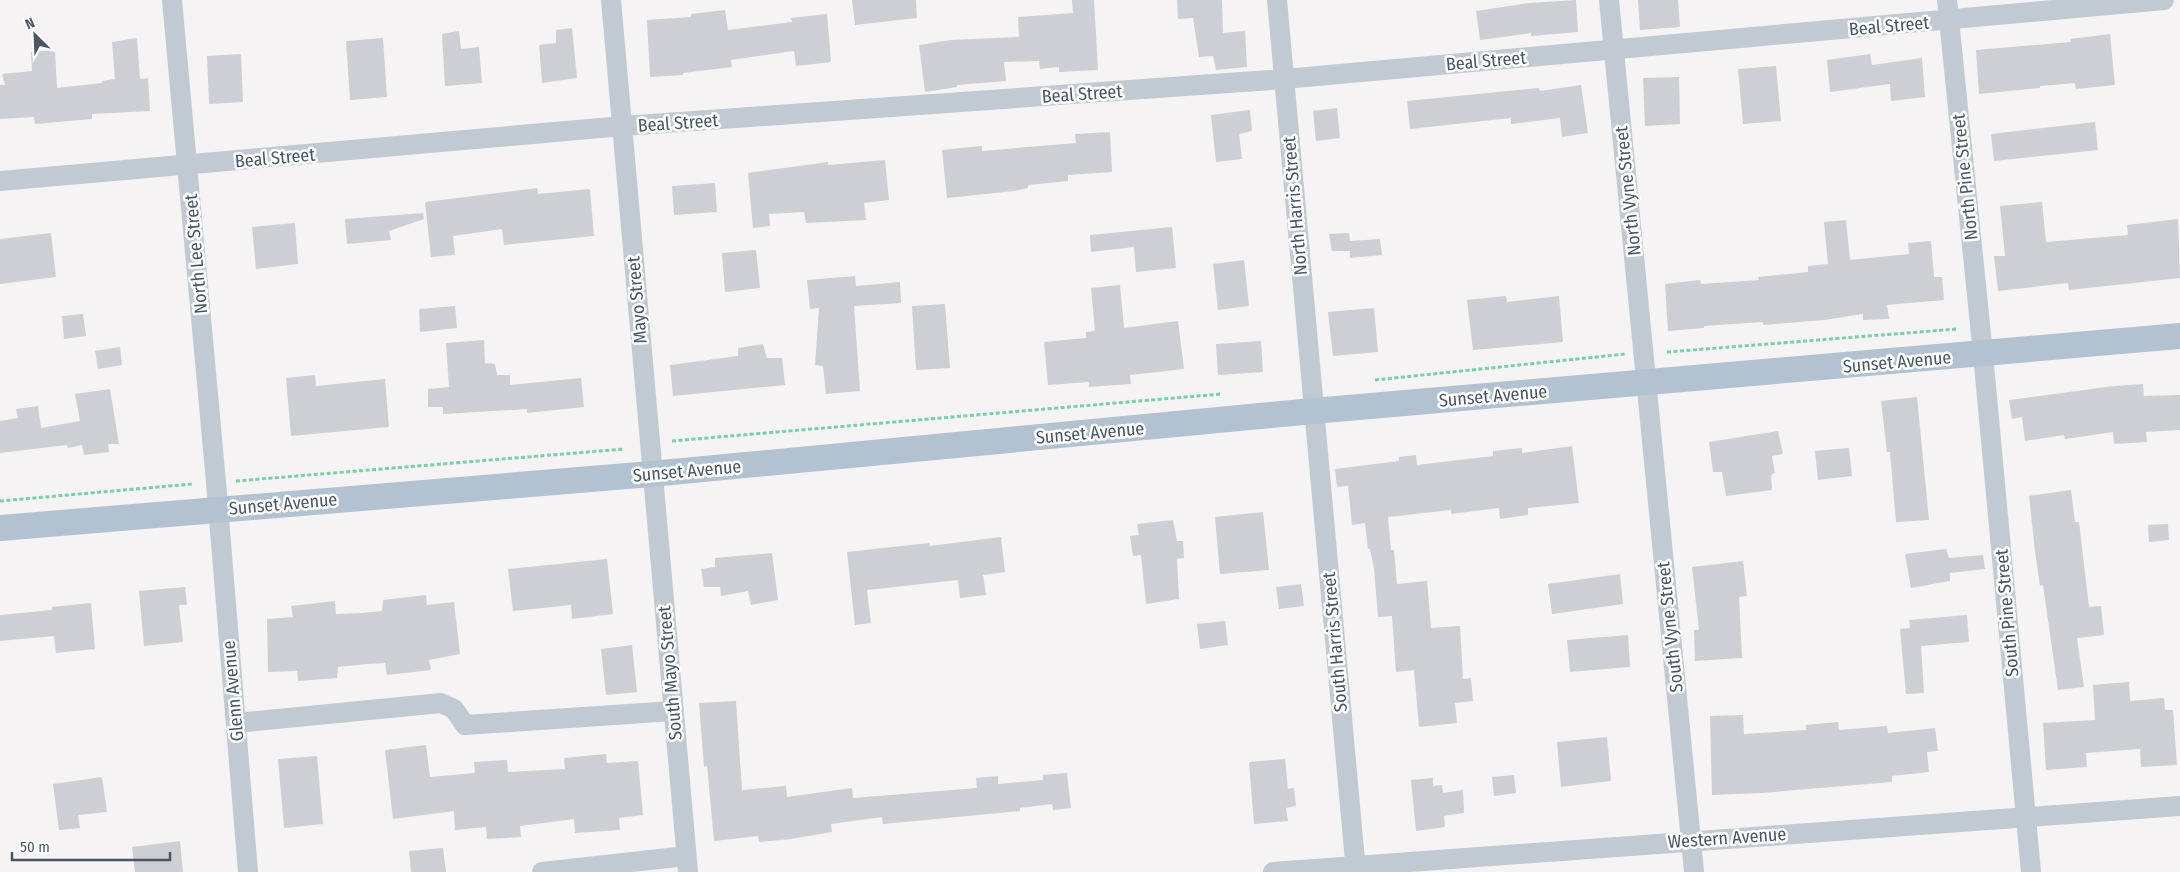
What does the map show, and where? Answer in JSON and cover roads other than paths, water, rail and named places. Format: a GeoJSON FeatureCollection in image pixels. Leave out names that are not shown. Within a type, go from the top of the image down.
{"type":"FeatureCollection","features":[{"type":"Feature","properties":{"kind":"main road","name":"Sunset Avenue"},"geometry":{"type":"LineString","coordinates":[[0,528],[651,474],[1313,411],[2180,336]]}},
{"type":"Feature","properties":{"kind":"street","name":"North Lee Street"},"geometry":{"type":"LineString","coordinates":[[172,0],[218,509]]}},
{"type":"Feature","properties":{"kind":"street","name":"Mayo Street"},"geometry":{"type":"LineString","coordinates":[[611,0],[651,474]]}},
{"type":"Feature","properties":{"kind":"street","name":"North Harris Street"},"geometry":{"type":"LineString","coordinates":[[1277,0],[1313,411]]}},
{"type":"Feature","properties":{"kind":"street","name":"North Vyne Street"},"geometry":{"type":"LineString","coordinates":[[1609,0],[1647,383]]}},
{"type":"Feature","properties":{"kind":"street","name":"North Pine Street"},"geometry":{"type":"LineString","coordinates":[[1947,0],[1983,354]]}},
{"type":"Feature","properties":{"kind":"street","name":"Beal Street"},"geometry":{"type":"LineString","coordinates":[[0,181],[188,166],[623,126],[1284,79],[2164,0]]}},
{"type":"Feature","properties":{"kind":"street","name":"South Pine Street"},"geometry":{"type":"LineString","coordinates":[[1983,354],[2031,872]]}},
{"type":"Feature","properties":{"kind":"street","name":"South Vyne Street"},"geometry":{"type":"LineString","coordinates":[[1647,383],[1694,872]]}},
{"type":"Feature","properties":{"kind":"street","name":"South Harris Street"},"geometry":{"type":"LineString","coordinates":[[1313,411],[1356,869]]}},
{"type":"Feature","properties":{"kind":"street","name":"South Mayo Street"},"geometry":{"type":"LineString","coordinates":[[651,474],[687,864]]}},
{"type":"Feature","properties":{"kind":"street","name":"Glenn Avenue"},"geometry":{"type":"LineString","coordinates":[[218,509],[248,872]]}},
{"type":"Feature","properties":{"kind":"street"},"geometry":{"type":"LineString","coordinates":[[236,723],[441,703],[454,709],[465,725],[673,711]]}},
{"type":"Feature","properties":{"kind":"street","name":"Western Avenue"},"geometry":{"type":"LineString","coordinates":[[1274,872],[1356,869],[1691,840],[2180,806]]}},
{"type":"Feature","properties":{"kind":"street"},"geometry":{"type":"LineString","coordinates":[[542,872],[687,864]]}}]}
